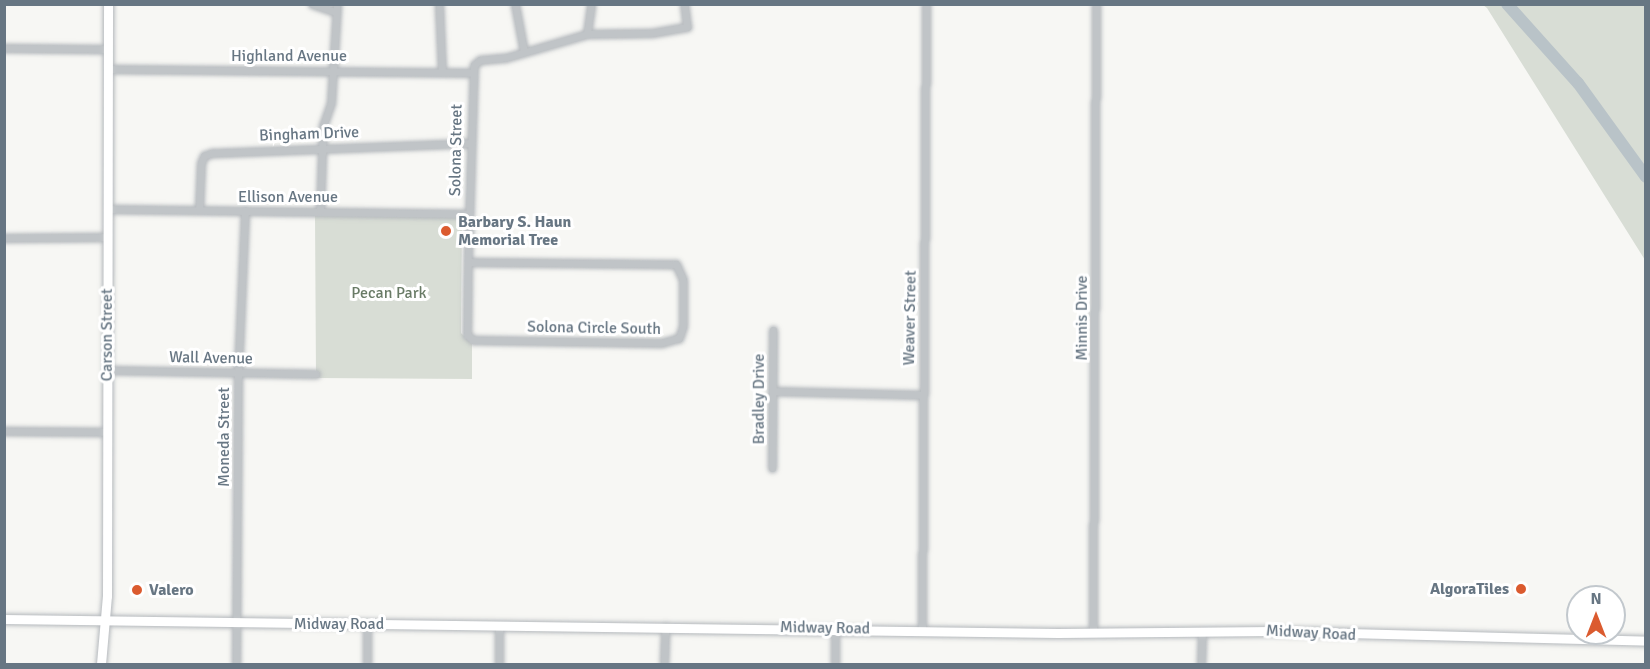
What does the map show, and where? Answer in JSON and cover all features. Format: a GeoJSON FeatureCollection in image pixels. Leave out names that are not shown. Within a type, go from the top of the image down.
{"type":"FeatureCollection","features":[{"type":"Feature","properties":{"kind":"main road","name":"Carson Street"},"geometry":{"type":"LineString","coordinates":[[101,664],[104,621],[107,370],[108,4]]}},
{"type":"Feature","properties":{"kind":"main road","name":"Midway Road"},"geometry":{"type":"LineString","coordinates":[[4,619],[236,624],[665,626],[1093,633],[1202,630],[1646,641]]}},
{"type":"Feature","properties":{"kind":"street"},"geometry":{"type":"LineString","coordinates":[[312,4],[336,8],[334,70],[322,147],[320,211]]}},
{"type":"Feature","properties":{"kind":"street"},"geometry":{"type":"LineString","coordinates":[[439,4],[442,72]]}},
{"type":"Feature","properties":{"kind":"street"},"geometry":{"type":"LineString","coordinates":[[515,4],[524,52]]}},
{"type":"Feature","properties":{"kind":"street"},"geometry":{"type":"LineString","coordinates":[[587,34],[591,4]]}},
{"type":"Feature","properties":{"kind":"street"},"geometry":{"type":"LineString","coordinates":[[470,73],[480,60],[524,52],[587,34],[652,33],[687,27],[684,4]]}},
{"type":"Feature","properties":{"kind":"street","name":"Weaver Street"},"geometry":{"type":"LineString","coordinates":[[922,631],[926,4]]}},
{"type":"Feature","properties":{"kind":"street","name":"Minnis Drive"},"geometry":{"type":"LineString","coordinates":[[1093,633],[1096,4]]}},
{"type":"Feature","properties":{"kind":"street"},"geometry":{"type":"LineString","coordinates":[[4,48],[108,49]]}},
{"type":"Feature","properties":{"kind":"street","name":"Highland Avenue"},"geometry":{"type":"LineString","coordinates":[[108,69],[470,73]]}},
{"type":"Feature","properties":{"kind":"street","name":"Solona Street"},"geometry":{"type":"LineString","coordinates":[[467,335],[470,73]]}},
{"type":"Feature","properties":{"kind":"street","name":"Bingham Drive"},"geometry":{"type":"LineString","coordinates":[[199,210],[204,156],[226,151],[470,143]]}},
{"type":"Feature","properties":{"kind":"street","name":"Ellison Avenue"},"geometry":{"type":"LineString","coordinates":[[107,209],[468,214]]}},
{"type":"Feature","properties":{"kind":"street","name":"Moneda Street"},"geometry":{"type":"LineString","coordinates":[[236,664],[238,372],[244,210]]}},
{"type":"Feature","properties":{"kind":"street"},"geometry":{"type":"LineString","coordinates":[[4,237],[107,237]]}},
{"type":"Feature","properties":{"kind":"street","name":"Solona Circle South"},"geometry":{"type":"LineString","coordinates":[[467,335],[482,341],[671,342],[679,338],[683,326],[682,271],[676,264],[468,262]]}},
{"type":"Feature","properties":{"kind":"street","name":"Bradley Drive"},"geometry":{"type":"LineString","coordinates":[[772,468],[773,330]]}},
{"type":"Feature","properties":{"kind":"street","name":"Wall Avenue"},"geometry":{"type":"LineString","coordinates":[[107,370],[316,374]]}},
{"type":"Feature","properties":{"kind":"street"},"geometry":{"type":"LineString","coordinates":[[772,391],[923,394]]}},
{"type":"Feature","properties":{"kind":"street"},"geometry":{"type":"LineString","coordinates":[[4,431],[106,432]]}},
{"type":"Feature","properties":{"kind":"street"},"geometry":{"type":"LineString","coordinates":[[367,625],[367,664]]}},
{"type":"Feature","properties":{"kind":"street"},"geometry":{"type":"LineString","coordinates":[[500,625],[500,664]]}},
{"type":"Feature","properties":{"kind":"street"},"geometry":{"type":"LineString","coordinates":[[664,664],[665,626]]}},
{"type":"Feature","properties":{"kind":"street"},"geometry":{"type":"LineString","coordinates":[[835,628],[835,664]]}},
{"type":"Feature","properties":{"kind":"street"},"geometry":{"type":"LineString","coordinates":[[1201,664],[1202,630]]}},
{"type":"Feature","properties":{"kind":"green space"},"geometry":{"type":"Polygon","coordinates":[[[1483,5],[1645,5],[1645,260],[1487,8],[1483,5]]]}},
{"type":"Feature","properties":{"kind":"green space","name":"Pecan Park"},"geometry":{"type":"Polygon","coordinates":[[[315,216],[462,217],[461,333],[472,344],[472,379],[316,378],[315,216]]]}},
{"type":"Feature","properties":{"kind":"waterway"},"geometry":{"type":"LineString","coordinates":[[1507,4],[1578,83],[1646,177]]}},
{"type":"Feature","properties":{"kind":"place","name":"Barbary S. Haun Memorial Tree"},"geometry":{"type":"Point","coordinates":[446,231]}},
{"type":"Feature","properties":{"kind":"place","name":"AlgoraTiles"},"geometry":{"type":"Point","coordinates":[1521,589]}},
{"type":"Feature","properties":{"kind":"place","name":"Valero"},"geometry":{"type":"Point","coordinates":[137,590]}}]}
